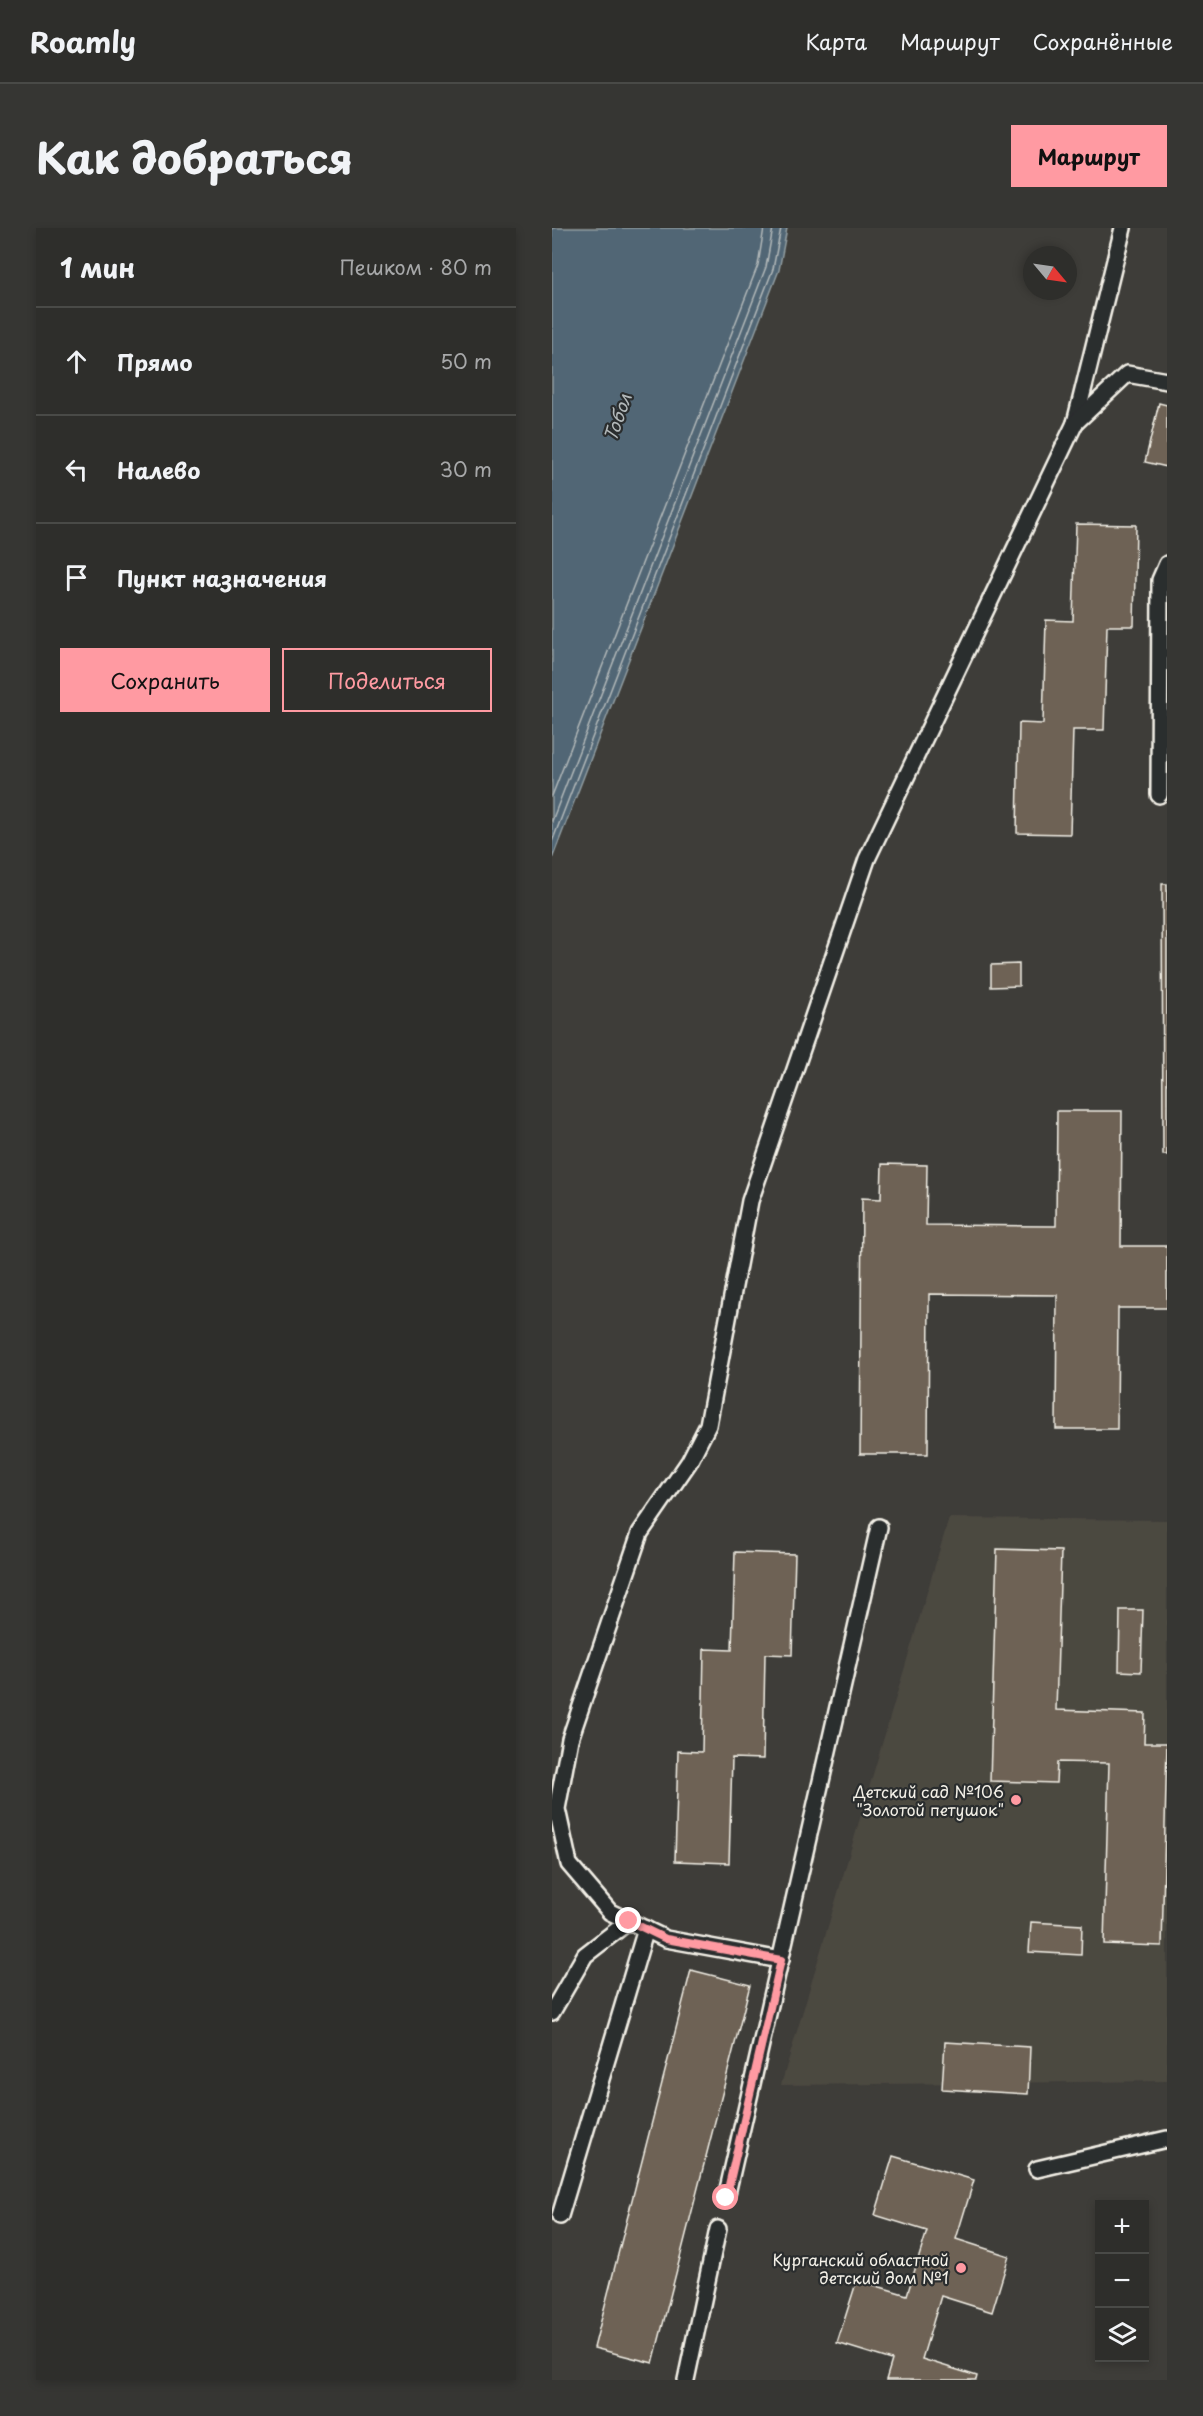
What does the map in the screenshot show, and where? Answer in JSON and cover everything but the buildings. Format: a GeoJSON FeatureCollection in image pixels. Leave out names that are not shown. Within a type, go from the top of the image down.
{"type":"FeatureCollection","features":[{"type":"Feature","properties":{"kind":"lane"},"geometry":{"type":"LineString","coordinates":[[781,1960],[666,1939],[610,1912],[569,1864],[557,1809],[570,1739],[640,1533],[689,1462],[708,1425],[750,1201],[867,859],[1075,423],[1123,228]]}},
{"type":"Feature","properties":{"kind":"lane"},"geometry":{"type":"LineString","coordinates":[[1075,423],[1127,374],[1167,381]]}},
{"type":"Feature","properties":{"kind":"lane"},"geometry":{"type":"LineString","coordinates":[[1159,795],[1160,580],[1167,564]]}},
{"type":"Feature","properties":{"kind":"lane"},"geometry":{"type":"LineString","coordinates":[[726,2198],[879,1527]]}},
{"type":"Feature","properties":{"kind":"lane"},"geometry":{"type":"LineString","coordinates":[[552,2012],[585,1955],[629,1921]]}},
{"type":"Feature","properties":{"kind":"lane"},"geometry":{"type":"LineString","coordinates":[[560,2216],[646,1929]]}},
{"type":"Feature","properties":{"kind":"lane"},"geometry":{"type":"LineString","coordinates":[[1037,2169],[1167,2139]]}},
{"type":"Feature","properties":{"kind":"lane"},"geometry":{"type":"LineString","coordinates":[[686,2380],[718,2229]]}},
{"type":"Feature","properties":{"kind":"shaded area","name":"Детский сад №106 \"Золотой петушок\""},"geometry":{"type":"Polygon","coordinates":[[[949,1518],[1167,1520],[1167,2081],[781,2085],[949,1518]]]}},
{"type":"Feature","properties":{"kind":"water","name":"Тобол"},"geometry":{"type":"Polygon","coordinates":[[[552,228],[787,228],[779,270],[552,859],[552,228]]]}},
{"type":"Feature","properties":{"kind":"place","name":"Детский сад №106 \"Золотой петушок\""},"geometry":{"type":"Point","coordinates":[1016,1800]}},
{"type":"Feature","properties":{"kind":"place","name":"Курганский областной детский дом №1"},"geometry":{"type":"Point","coordinates":[961,2268]}},
{"type":"Feature","properties":{"kind":"route"},"geometry":{"type":"LineString","coordinates":[[629,1921],[666,1939],[781,1960],[726,2198]]}}]}
